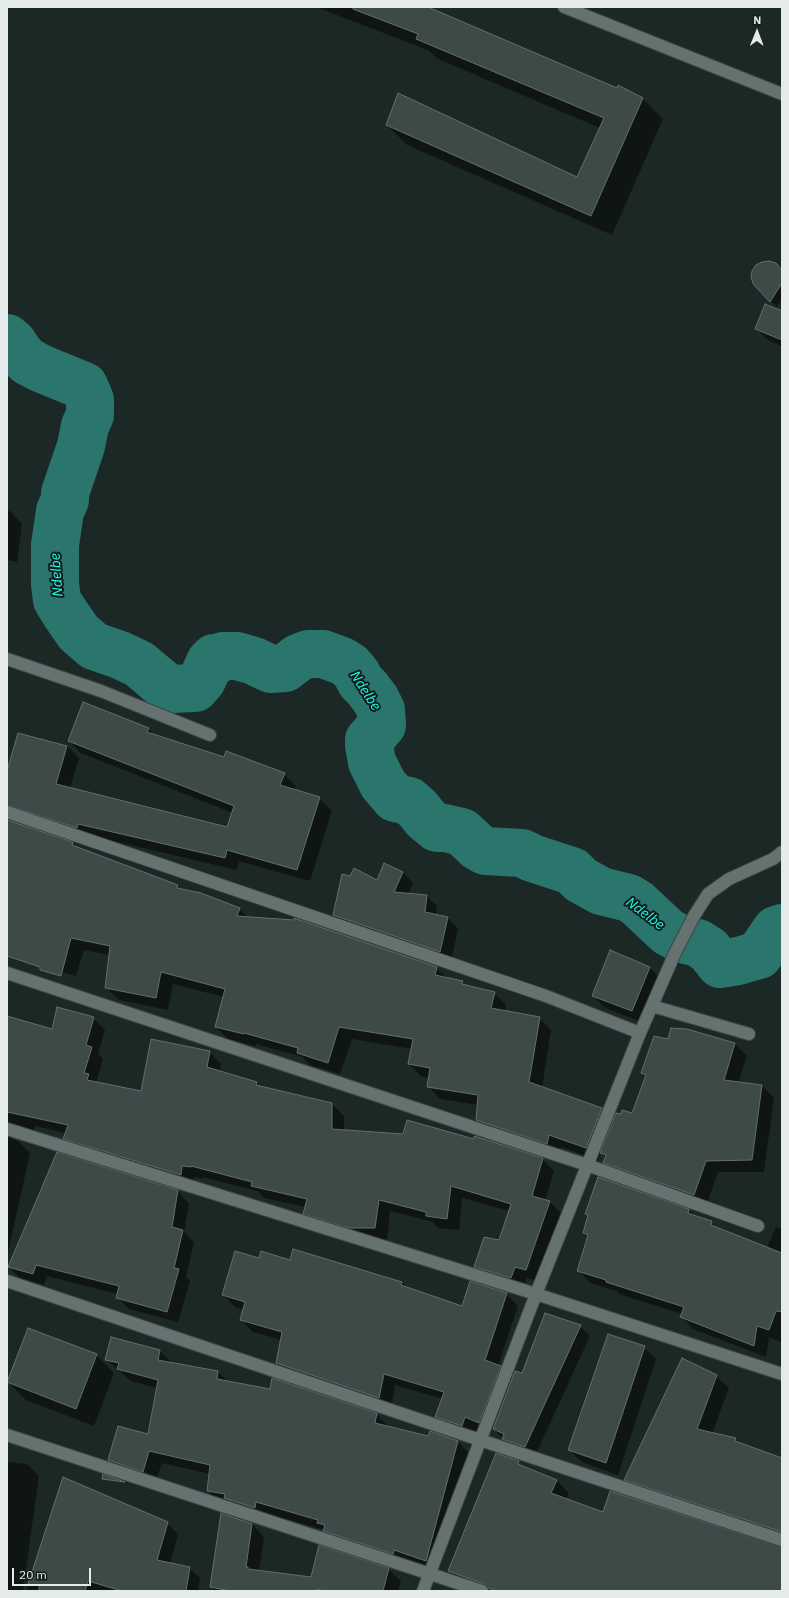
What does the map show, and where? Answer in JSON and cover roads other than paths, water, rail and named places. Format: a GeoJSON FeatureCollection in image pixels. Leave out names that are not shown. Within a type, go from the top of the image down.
{"type":"FeatureCollection","features":[{"type":"Feature","properties":{"kind":"street"},"geometry":{"type":"LineString","coordinates":[[564,7],[782,94]]}},
{"type":"Feature","properties":{"kind":"street"},"geometry":{"type":"LineString","coordinates":[[7,659],[101,691],[210,735]]}},
{"type":"Feature","properties":{"kind":"street"},"geometry":{"type":"LineString","coordinates":[[7,812],[546,996],[640,1033]]}},
{"type":"Feature","properties":{"kind":"street"},"geometry":{"type":"LineString","coordinates":[[423,1591],[536,1294],[587,1165],[640,1033],[676,953],[694,916],[708,894],[729,879],[773,859],[782,852]]}},
{"type":"Feature","properties":{"kind":"street"},"geometry":{"type":"LineString","coordinates":[[7,973],[587,1165],[758,1226]]}},
{"type":"Feature","properties":{"kind":"street"},"geometry":{"type":"LineString","coordinates":[[652,1006],[749,1034]]}},
{"type":"Feature","properties":{"kind":"street"},"geometry":{"type":"LineString","coordinates":[[7,1129],[536,1294],[782,1374]]}},
{"type":"Feature","properties":{"kind":"street"},"geometry":{"type":"LineString","coordinates":[[7,1280],[480,1440],[782,1540]]}},
{"type":"Feature","properties":{"kind":"street"},"geometry":{"type":"LineString","coordinates":[[7,1435],[482,1591]]}},
{"type":"Feature","properties":{"kind":"waterway","name":"Ndelbe"},"geometry":{"type":"LineString","coordinates":[[7,338],[13,343],[27,361],[84,386],[90,400],[90,415],[85,426],[81,446],[65,493],[65,500],[60,511],[55,545],[55,584],[57,600],[63,610],[78,632],[94,646],[120,655],[139,664],[164,685],[172,689],[195,688],[202,680],[210,662],[214,658],[219,659],[223,656],[237,656],[254,661],[271,669],[285,668],[298,658],[308,654],[323,654],[342,661],[350,666],[356,673],[361,682],[376,700],[381,710],[382,725],[369,740],[369,745],[372,762],[383,784],[395,798],[409,801],[437,828],[445,828],[462,832],[478,847],[485,851],[522,853],[532,858],[572,871],[581,880],[601,891],[629,898],[637,903],[668,932],[681,939],[698,943],[709,950],[720,964],[759,955],[776,930],[782,928]]}}]}
